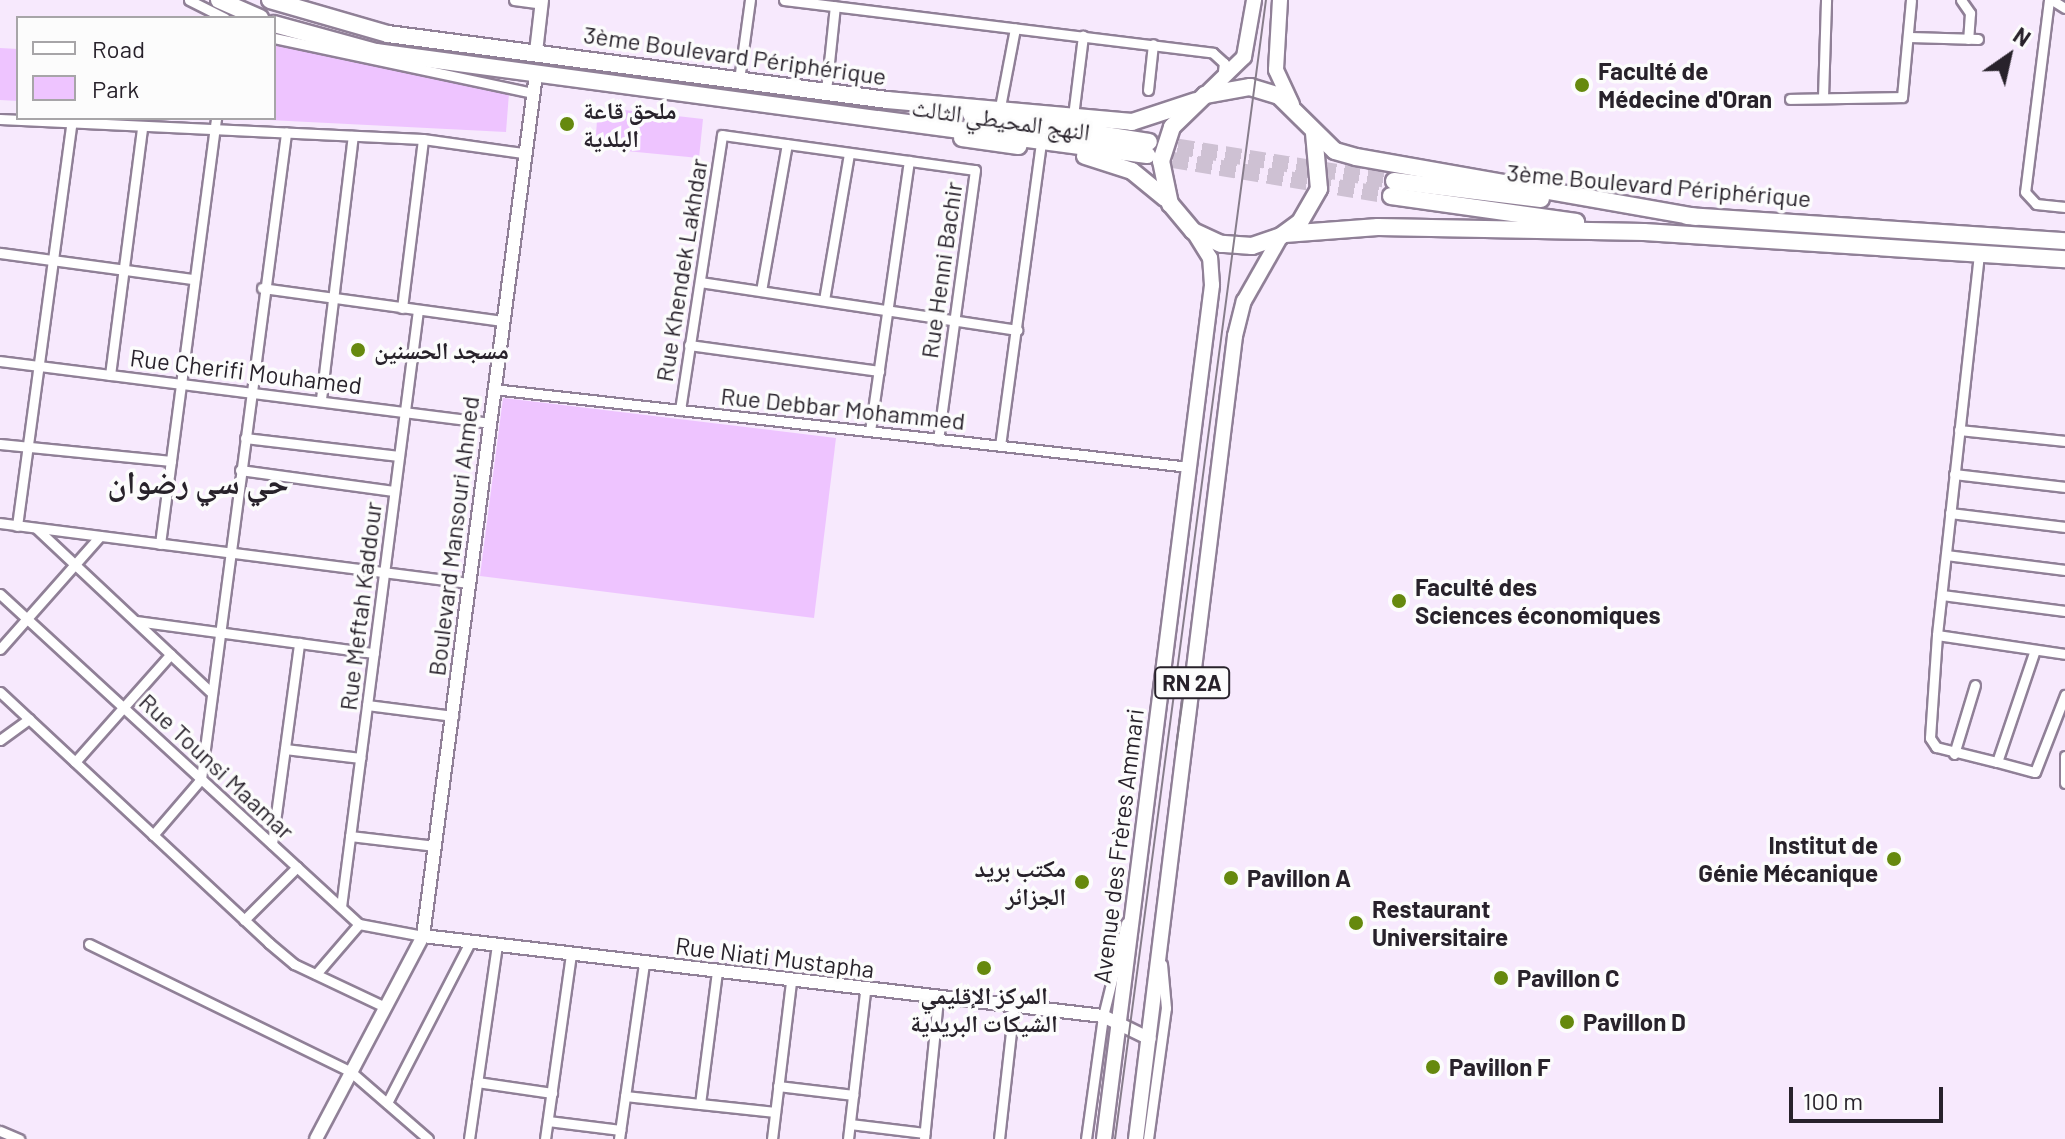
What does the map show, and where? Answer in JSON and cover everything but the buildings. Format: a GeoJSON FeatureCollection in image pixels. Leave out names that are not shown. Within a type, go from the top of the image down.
{"type":"FeatureCollection","features":[{"type":"Feature","properties":{"kind":"highway"},"geometry":{"type":"LineString","coordinates":[[219,0],[255,16]]}},
{"type":"Feature","properties":{"kind":"highway","name":"3ème Boulevard Périphérique"},"geometry":{"type":"LineString","coordinates":[[270,0],[388,34],[887,100],[1000,107],[1132,122],[1206,94]]}},
{"type":"Feature","properties":{"kind":"highway","name":"3ème Boulevard Périphérique"},"geometry":{"type":"LineString","coordinates":[[276,25],[376,52],[812,111],[1148,149]]}},
{"type":"Feature","properties":{"kind":"highway"},"geometry":{"type":"LineString","coordinates":[[1696,217],[1356,157],[1314,133],[1292,105],[1250,87],[1206,94],[1165,144],[1162,179],[1170,204],[1193,231],[1235,246],[1283,235],[1378,227],[1644,232],[2065,260]]}},
{"type":"Feature","properties":{"kind":"highway","name":"النهج المحيطي الثالث"},"geometry":{"type":"LineString","coordinates":[[887,100],[1148,149]]}},
{"type":"Feature","properties":{"kind":"highway","name":"النهج المحيطي الثالث"},"geometry":{"type":"LineString","coordinates":[[812,111],[1040,149],[1132,171],[1170,204]]}},
{"type":"Feature","properties":{"kind":"highway"},"geometry":{"type":"LineString","coordinates":[[1283,235],[1319,189],[1314,133]]}},
{"type":"Feature","properties":{"kind":"highway","name":"3ème Boulevard Périphérique"},"geometry":{"type":"LineString","coordinates":[[1644,232],[1392,188],[1696,217],[2065,241]]}},
{"type":"Feature","properties":{"kind":"highway","name":"3ème Boulevard Périphérique"},"geometry":{"type":"LineString","coordinates":[[1968,234],[2065,230]]}},
{"type":"Feature","properties":{"kind":"main road"},"geometry":{"type":"LineString","coordinates":[[1206,94],[1244,57],[1254,0]]}},
{"type":"Feature","properties":{"kind":"main road"},"geometry":{"type":"LineString","coordinates":[[1280,0],[1276,70],[1292,105]]}},
{"type":"Feature","properties":{"kind":"main road"},"geometry":{"type":"LineString","coordinates":[[536,52],[542,2]]}},
{"type":"Feature","properties":{"kind":"main road","name":"Boulevard Mansouri Ahmed"},"geometry":{"type":"LineString","coordinates":[[423,936],[523,153],[536,74]]}},
{"type":"Feature","properties":{"kind":"main road","name":"Avenue des Frères Ammari"},"geometry":{"type":"LineString","coordinates":[[1104,1139],[1130,912],[1190,467],[1213,270],[1193,231]]}},
{"type":"Feature","properties":{"kind":"main road","name":"RN 2A"},"geometry":{"type":"LineString","coordinates":[[1136,1139],[1235,336],[1244,301],[1283,235]]}},
{"type":"Feature","properties":{"kind":"main road"},"geometry":{"type":"LineString","coordinates":[[316,1139],[423,936]]}},
{"type":"Feature","properties":{"kind":"main road","name":"Rue Niati Mustapha"},"geometry":{"type":"LineString","coordinates":[[423,936],[865,991],[1103,1016],[1150,1039]]}},
{"type":"Feature","properties":{"kind":"street"},"geometry":{"type":"LineString","coordinates":[[189,0],[221,16]]}},
{"type":"Feature","properties":{"kind":"street"},"geometry":{"type":"LineString","coordinates":[[514,0],[542,2]]}},
{"type":"Feature","properties":{"kind":"street"},"geometry":{"type":"LineString","coordinates":[[739,80],[750,0]]}},
{"type":"Feature","properties":{"kind":"street"},"geometry":{"type":"LineString","coordinates":[[784,0],[1213,53],[1224,63],[1206,94]]}},
{"type":"Feature","properties":{"kind":"street"},"geometry":{"type":"LineString","coordinates":[[1823,97],[1826,0]]}},
{"type":"Feature","properties":{"kind":"street"},"geometry":{"type":"LineString","coordinates":[[1790,99],[1902,97],[1910,37],[1911,0]]}},
{"type":"Feature","properties":{"kind":"street"},"geometry":{"type":"LineString","coordinates":[[1910,37],[1973,39],[1970,13],[1961,0]]}},
{"type":"Feature","properties":{"kind":"street"},"geometry":{"type":"LineString","coordinates":[[2065,8],[2050,0],[2025,192],[2036,204],[2065,207]]}},
{"type":"Feature","properties":{"kind":"street"},"geometry":{"type":"LineString","coordinates":[[826,91],[835,6]]}},
{"type":"Feature","properties":{"kind":"street"},"geometry":{"type":"LineString","coordinates":[[1000,107],[1015,28]]}},
{"type":"Feature","properties":{"kind":"street"},"geometry":{"type":"LineString","coordinates":[[1073,116],[1083,36]]}},
{"type":"Feature","properties":{"kind":"street"},"geometry":{"type":"LineString","coordinates":[[276,38],[532,93]]}},
{"type":"Feature","properties":{"kind":"street"},"geometry":{"type":"LineString","coordinates":[[1148,90],[1153,44]]}},
{"type":"Feature","properties":{"kind":"street"},"geometry":{"type":"LineString","coordinates":[[0,119],[423,139],[523,153]]}},
{"type":"Feature","properties":{"kind":"street"},"geometry":{"type":"LineString","coordinates":[[160,544],[216,120]]}},
{"type":"Feature","properties":{"kind":"street"},"geometry":{"type":"LineString","coordinates":[[17,526],[71,124]]}},
{"type":"Feature","properties":{"kind":"street"},"geometry":{"type":"LineString","coordinates":[[110,375],[142,127]]}},
{"type":"Feature","properties":{"kind":"street"},"geometry":{"type":"LineString","coordinates":[[153,835],[201,779],[262,288],[286,133]]}},
{"type":"Feature","properties":{"kind":"street","name":"Rue Henni Bachir"},"geometry":{"type":"LineString","coordinates":[[722,135],[975,170],[938,439]]}},
{"type":"Feature","properties":{"kind":"street","name":"Rue Khendek Lakhdar"},"geometry":{"type":"LineString","coordinates":[[680,410],[722,135]]}},
{"type":"Feature","properties":{"kind":"street"},"geometry":{"type":"LineString","coordinates":[[321,399],[353,136]]}},
{"type":"Feature","properties":{"kind":"street"},"geometry":{"type":"LineString","coordinates":[[402,308],[423,139]]}},
{"type":"Feature","properties":{"kind":"street"},"geometry":{"type":"LineString","coordinates":[[761,291],[787,144]]}},
{"type":"Feature","properties":{"kind":"street"},"geometry":{"type":"LineString","coordinates":[[1000,446],[1040,149]]}},
{"type":"Feature","properties":{"kind":"street"},"geometry":{"type":"LineString","coordinates":[[824,300],[849,153]]}},
{"type":"Feature","properties":{"kind":"street"},"geometry":{"type":"LineString","coordinates":[[870,431],[909,161]]}},
{"type":"Feature","properties":{"kind":"street"},"geometry":{"type":"LineString","coordinates":[[0,253],[193,279]]}},
{"type":"Feature","properties":{"kind":"street"},"geometry":{"type":"LineString","coordinates":[[1979,254],[1937,635],[1930,738],[1954,754],[2035,772],[2065,695]]}},
{"type":"Feature","properties":{"kind":"street"},"geometry":{"type":"LineString","coordinates":[[700,282],[1017,330]]}},
{"type":"Feature","properties":{"kind":"street"},"geometry":{"type":"LineString","coordinates":[[262,288],[502,321]]}},
{"type":"Feature","properties":{"kind":"street","name":"Rue Meftah Kaddour"},"geometry":{"type":"LineString","coordinates":[[341,907],[418,310]]}},
{"type":"Feature","properties":{"kind":"street"},"geometry":{"type":"LineString","coordinates":[[689,345],[879,371]]}},
{"type":"Feature","properties":{"kind":"street","name":"Rue Cherifi Mouhamed"},"geometry":{"type":"LineString","coordinates":[[0,361],[321,399],[488,423]]}},
{"type":"Feature","properties":{"kind":"street","name":"Rue Debbar Mohammed"},"geometry":{"type":"LineString","coordinates":[[493,389],[1190,467]]}},
{"type":"Feature","properties":{"kind":"street"},"geometry":{"type":"LineString","coordinates":[[1959,430],[2065,441]]}},
{"type":"Feature","properties":{"kind":"street"},"geometry":{"type":"LineString","coordinates":[[245,438],[399,456]]}},
{"type":"Feature","properties":{"kind":"street"},"geometry":{"type":"LineString","coordinates":[[0,444],[171,461]]}},
{"type":"Feature","properties":{"kind":"street"},"geometry":{"type":"LineString","coordinates":[[240,470],[394,491]]}},
{"type":"Feature","properties":{"kind":"street"},"geometry":{"type":"LineString","coordinates":[[1954,474],[2065,487]]}},
{"type":"Feature","properties":{"kind":"street"},"geometry":{"type":"LineString","coordinates":[[1950,513],[2065,527]]}},
{"type":"Feature","properties":{"kind":"street"},"geometry":{"type":"LineString","coordinates":[[0,523],[468,583]]}},
{"type":"Feature","properties":{"kind":"street"},"geometry":{"type":"LineString","coordinates":[[36,528],[212,693]]}},
{"type":"Feature","properties":{"kind":"street"},"geometry":{"type":"LineString","coordinates":[[0,649],[100,536]]}},
{"type":"Feature","properties":{"kind":"street"},"geometry":{"type":"LineString","coordinates":[[1946,555],[2065,570]]}},
{"type":"Feature","properties":{"kind":"street","name":"Rue Tounsi Maamar"},"geometry":{"type":"LineString","coordinates":[[0,594],[359,924]]}},
{"type":"Feature","properties":{"kind":"street"},"geometry":{"type":"LineString","coordinates":[[1942,595],[2065,611]]}},
{"type":"Feature","properties":{"kind":"street"},"geometry":{"type":"LineString","coordinates":[[136,621],[374,653]]}},
{"type":"Feature","properties":{"kind":"street"},"geometry":{"type":"LineString","coordinates":[[1937,635],[2065,654]]}},
{"type":"Feature","properties":{"kind":"street"},"geometry":{"type":"LineString","coordinates":[[272,844],[299,643]]}},
{"type":"Feature","properties":{"kind":"street"},"geometry":{"type":"LineString","coordinates":[[1997,762],[2035,650]]}},
{"type":"Feature","properties":{"kind":"street"},"geometry":{"type":"LineString","coordinates":[[75,762],[171,654]]}},
{"type":"Feature","properties":{"kind":"street"},"geometry":{"type":"LineString","coordinates":[[1954,754],[1975,685]]}},
{"type":"Feature","properties":{"kind":"street"},"geometry":{"type":"LineString","coordinates":[[0,692],[244,920],[316,974],[385,1007]]}},
{"type":"Feature","properties":{"kind":"street"},"geometry":{"type":"LineString","coordinates":[[367,705],[453,716]]}},
{"type":"Feature","properties":{"kind":"street"},"geometry":{"type":"LineString","coordinates":[[0,740],[29,719]]}},
{"type":"Feature","properties":{"kind":"street"},"geometry":{"type":"LineString","coordinates":[[285,749],[360,758]]}},
{"type":"Feature","properties":{"kind":"street"},"geometry":{"type":"LineString","coordinates":[[2065,756],[2065,783]]}},
{"type":"Feature","properties":{"kind":"street"},"geometry":{"type":"LineString","coordinates":[[350,836],[435,846]]}},
{"type":"Feature","properties":{"kind":"street"},"geometry":{"type":"LineString","coordinates":[[244,920],[297,867]]}},
{"type":"Feature","properties":{"kind":"street"},"geometry":{"type":"LineString","coordinates":[[1086,1139],[1103,1016],[1130,912]]}},
{"type":"Feature","properties":{"kind":"street"},"geometry":{"type":"LineString","coordinates":[[316,974],[359,924],[423,936]]}},
{"type":"Feature","properties":{"kind":"street"},"geometry":{"type":"LineString","coordinates":[[387,1103],[470,942]]}},
{"type":"Feature","properties":{"kind":"street"},"geometry":{"type":"LineString","coordinates":[[89,944],[351,1072],[418,1135],[428,1139]]}},
{"type":"Feature","properties":{"kind":"street"},"geometry":{"type":"LineString","coordinates":[[469,1139],[497,945]]}},
{"type":"Feature","properties":{"kind":"street"},"geometry":{"type":"LineString","coordinates":[[1148,1139],[1166,1008],[1161,945]]}},
{"type":"Feature","properties":{"kind":"street"},"geometry":{"type":"LineString","coordinates":[[545,1139],[571,954]]}},
{"type":"Feature","properties":{"kind":"street"},"geometry":{"type":"LineString","coordinates":[[548,1121],[620,1134],[644,963]]}},
{"type":"Feature","properties":{"kind":"street"},"geometry":{"type":"LineString","coordinates":[[700,1104],[717,972]]}},
{"type":"Feature","properties":{"kind":"street"},"geometry":{"type":"LineString","coordinates":[[772,1139],[791,982]]}},
{"type":"Feature","properties":{"kind":"street"},"geometry":{"type":"LineString","coordinates":[[848,1139],[865,991]]}},
{"type":"Feature","properties":{"kind":"street"},"geometry":{"type":"LineString","coordinates":[[850,1124],[924,1136],[938,998]]}},
{"type":"Feature","properties":{"kind":"street"},"geometry":{"type":"LineString","coordinates":[[999,1139],[1014,1005]]}},
{"type":"Feature","properties":{"kind":"street"},"geometry":{"type":"LineString","coordinates":[[477,1082],[552,1093]]}},
{"type":"Feature","properties":{"kind":"street"},"geometry":{"type":"LineString","coordinates":[[778,1086],[853,1095]]}},
{"type":"Feature","properties":{"kind":"street"},"geometry":{"type":"LineString","coordinates":[[625,1096],[775,1112]]}},
{"type":"Feature","properties":{"kind":"street"},"geometry":{"type":"LineString","coordinates":[[0,1131],[19,1139]]}},
{"type":"Feature","properties":{"kind":"green space"},"geometry":{"type":"Polygon","coordinates":[[[276,43],[509,93],[506,132],[269,120],[276,120],[276,43]]]}},
{"type":"Feature","properties":{"kind":"green space"},"geometry":{"type":"Polygon","coordinates":[[[0,48],[16,49],[16,101],[0,100],[0,48]]]}},
{"type":"Feature","properties":{"kind":"green space"},"geometry":{"type":"Polygon","coordinates":[[[598,107],[703,119],[699,158],[595,148],[598,107]]]}},
{"type":"Feature","properties":{"kind":"green space"},"geometry":{"type":"Polygon","coordinates":[[[503,398],[836,438],[814,618],[480,576],[503,398]]]}},
{"type":"Feature","properties":{"kind":"tunnel"},"geometry":{"type":"LineString","coordinates":[[1154,143],[1394,181]]}},
{"type":"Feature","properties":{"kind":"tunnel"},"geometry":{"type":"LineString","coordinates":[[1149,156],[1391,196]]}},
{"type":"Feature","properties":{"kind":"tram line"},"geometry":{"type":"LineString","coordinates":[[1115,1139],[1266,0]]}},
{"type":"Feature","properties":{"kind":"tram line"},"geometry":{"type":"LineString","coordinates":[[1176,747],[1184,691]]}},
{"type":"Feature","properties":{"kind":"place","name":"Faculté de Médecine d'Oran"},"geometry":{"type":"Point","coordinates":[1582,85]}},
{"type":"Feature","properties":{"kind":"place","name":"ملحق قاعة البلدية"},"geometry":{"type":"Point","coordinates":[567,124]}},
{"type":"Feature","properties":{"kind":"place","name":"مسجد الحسنين"},"geometry":{"type":"Point","coordinates":[358,350]}},
{"type":"Feature","properties":{"kind":"place","name":"Faculté des Sciences économiques"},"geometry":{"type":"Point","coordinates":[1399,601]}},
{"type":"Feature","properties":{"kind":"place","name":"Institut de Génie Mécanique"},"geometry":{"type":"Point","coordinates":[1894,859]}},
{"type":"Feature","properties":{"kind":"place","name":"Pavillon A"},"geometry":{"type":"Point","coordinates":[1231,878]}},
{"type":"Feature","properties":{"kind":"place","name":"مكتب بريد الجزائر"},"geometry":{"type":"Point","coordinates":[1082,882]}},
{"type":"Feature","properties":{"kind":"place","name":"Restaurant Universitaire"},"geometry":{"type":"Point","coordinates":[1356,923]}},
{"type":"Feature","properties":{"kind":"place","name":"المركز الإقليمي الشيكات البريدية"},"geometry":{"type":"Point","coordinates":[984,968]}},
{"type":"Feature","properties":{"kind":"place","name":"Pavillon C"},"geometry":{"type":"Point","coordinates":[1501,978]}},
{"type":"Feature","properties":{"kind":"place","name":"Pavillon D"},"geometry":{"type":"Point","coordinates":[1567,1022]}},
{"type":"Feature","properties":{"kind":"place","name":"Pavillon F"},"geometry":{"type":"Point","coordinates":[1433,1067]}},
{"type":"Feature","properties":{"kind":"district","name":"حي سي رضوان"},"geometry":{"type":"Point","coordinates":[198,481]}}]}
